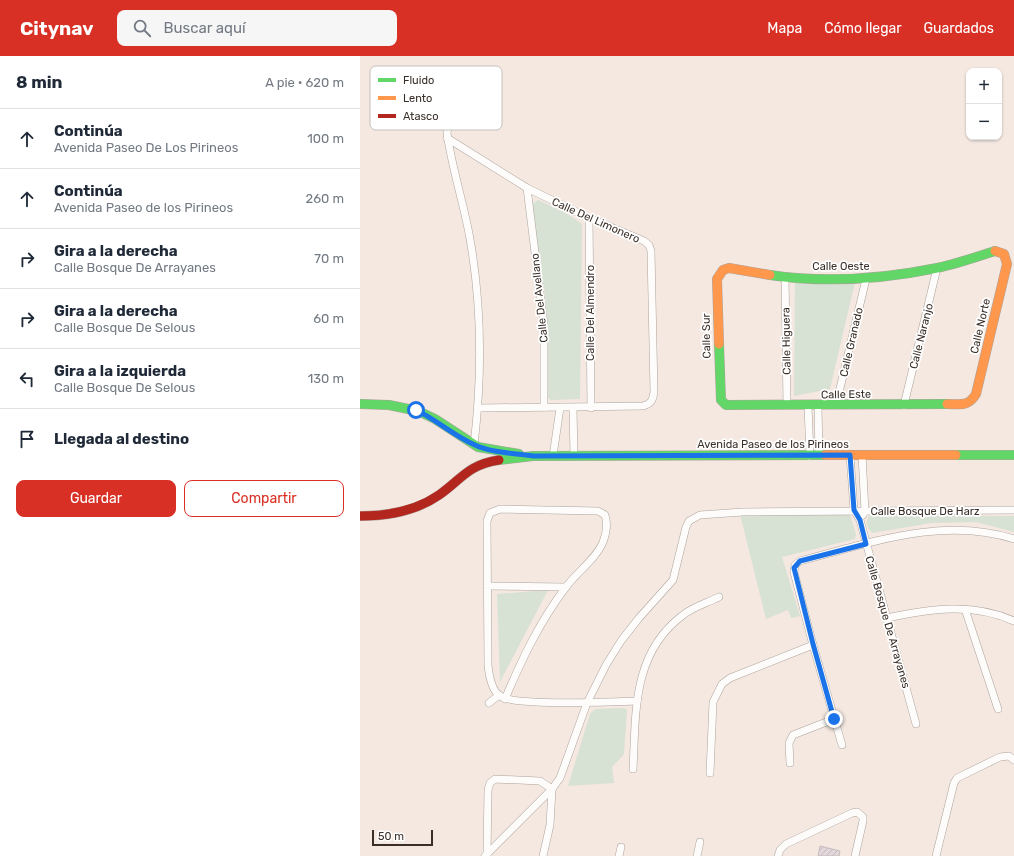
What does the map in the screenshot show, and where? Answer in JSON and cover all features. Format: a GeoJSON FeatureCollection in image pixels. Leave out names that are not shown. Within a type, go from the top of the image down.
{"type":"FeatureCollection","features":[{"type":"Feature","properties":{"kind":"street"},"geometry":{"type":"LineString","coordinates":[[447,130],[475,267],[480,345],[479,408],[474,445]]}},
{"type":"Feature","properties":{"kind":"street","name":"Calle Del Limonero"},"geometry":{"type":"LineString","coordinates":[[448,138],[527,188],[589,218],[644,241],[650,247],[653,398],[650,403],[643,406],[591,408]]}},
{"type":"Feature","properties":{"kind":"street","name":"Calle Del Avellano"},"geometry":{"type":"LineString","coordinates":[[527,188],[544,325],[544,407]]}},
{"type":"Feature","properties":{"kind":"street","name":"Calle Del Almendro"},"geometry":{"type":"LineString","coordinates":[[589,218],[591,408]]}},
{"type":"Feature","properties":{"kind":"street","name":"Calle Oeste"},"geometry":{"type":"LineString","coordinates":[[724,270],[729,268],[785,277],[866,279],[938,268],[995,251],[1004,254]]}},
{"type":"Feature","properties":{"kind":"street","name":"Calle Norte"},"geometry":{"type":"LineString","coordinates":[[971,402],[976,394],[1007,264],[1004,254]]}},
{"type":"Feature","properties":{"kind":"street","name":"Calle Naranjo"},"geometry":{"type":"LineString","coordinates":[[904,405],[938,268]]}},
{"type":"Feature","properties":{"kind":"street","name":"Calle Sur"},"geometry":{"type":"LineString","coordinates":[[722,403],[720,395],[717,279],[724,270]]}},
{"type":"Feature","properties":{"kind":"street","name":"Calle Higuera"},"geometry":{"type":"LineString","coordinates":[[785,277],[787,405]]}},
{"type":"Feature","properties":{"kind":"street","name":"Calle Granado"},"geometry":{"type":"LineString","coordinates":[[836,405],[866,279]]}},
{"type":"Feature","properties":{"kind":"street","name":"Calle Este"},"geometry":{"type":"LineString","coordinates":[[722,403],[730,406],[787,405],[818,407],[836,405],[964,404],[971,402]]}},
{"type":"Feature","properties":{"kind":"street"},"geometry":{"type":"LineString","coordinates":[[360,404],[396,406],[416,410],[434,419],[474,445],[485,449],[533,456]]}},
{"type":"Feature","properties":{"kind":"street"},"geometry":{"type":"LineString","coordinates":[[808,406],[814,456]]}},
{"type":"Feature","properties":{"kind":"street"},"geometry":{"type":"LineString","coordinates":[[814,456],[818,407]]}},
{"type":"Feature","properties":{"kind":"street"},"geometry":{"type":"LineString","coordinates":[[479,408],[591,408]]}},
{"type":"Feature","properties":{"kind":"street"},"geometry":{"type":"LineString","coordinates":[[553,456],[560,408]]}},
{"type":"Feature","properties":{"kind":"street"},"geometry":{"type":"LineString","coordinates":[[573,408],[574,456]]}},
{"type":"Feature","properties":{"kind":"street","name":"Calle Bosque De Arrayanes"},"geometry":{"type":"LineString","coordinates":[[850,455],[854,510],[860,520],[916,724]]}},
{"type":"Feature","properties":{"kind":"street"},"geometry":{"type":"LineString","coordinates":[[860,520],[865,511],[862,455]]}},
{"type":"Feature","properties":{"kind":"street","name":"Avenida Paseo de los Pirineos"},"geometry":{"type":"LineString","coordinates":[[533,456],[1014,455]]}},
{"type":"Feature","properties":{"kind":"street"},"geometry":{"type":"LineString","coordinates":[[360,516],[391,514],[423,504],[439,495],[470,469],[487,462],[533,456]]}},
{"type":"Feature","properties":{"kind":"street"},"geometry":{"type":"LineString","coordinates":[[507,509],[598,511],[604,513],[607,523],[603,543],[566,587],[539,628],[502,697],[492,682],[488,665],[487,521],[494,511],[507,509]]}},
{"type":"Feature","properties":{"kind":"street","name":"Calle Bosque De Harz"},"geometry":{"type":"LineString","coordinates":[[587,703],[606,665],[621,641],[673,580],[686,527],[693,518],[700,515],[742,512],[1014,510]]}},
{"type":"Feature","properties":{"kind":"street"},"geometry":{"type":"LineString","coordinates":[[842,745],[794,572],[795,565],[800,561],[906,534],[939,530],[960,530],[1014,540]]}},
{"type":"Feature","properties":{"kind":"street"},"geometry":{"type":"LineString","coordinates":[[488,586],[566,587]]}},
{"type":"Feature","properties":{"kind":"street"},"geometry":{"type":"LineString","coordinates":[[633,769],[636,701],[643,670],[656,643],[684,614],[719,597]]}},
{"type":"Feature","properties":{"kind":"street"},"geometry":{"type":"LineString","coordinates":[[887,618],[934,609],[965,609],[991,613],[1014,620]]}},
{"type":"Feature","properties":{"kind":"street"},"geometry":{"type":"LineString","coordinates":[[965,609],[998,709]]}},
{"type":"Feature","properties":{"kind":"street"},"geometry":{"type":"LineString","coordinates":[[710,773],[713,702],[722,684],[730,678],[813,644]]}},
{"type":"Feature","properties":{"kind":"street"},"geometry":{"type":"LineString","coordinates":[[489,703],[502,697],[587,703],[636,701]]}},
{"type":"Feature","properties":{"kind":"street"},"geometry":{"type":"LineString","coordinates":[[486,855],[552,789],[566,766],[587,703]]}},
{"type":"Feature","properties":{"kind":"street"},"geometry":{"type":"LineString","coordinates":[[790,763],[789,743],[794,735],[834,719]]}},
{"type":"Feature","properties":{"kind":"street"},"geometry":{"type":"LineString","coordinates":[[936,856],[954,783],[957,778],[1000,757],[1012,758]]}},
{"type":"Feature","properties":{"kind":"street"},"geometry":{"type":"LineString","coordinates":[[486,855],[488,790],[492,781],[495,779],[540,781],[552,789]]}},
{"type":"Feature","properties":{"kind":"street"},"geometry":{"type":"LineString","coordinates":[[543,856],[550,825],[552,789]]}},
{"type":"Feature","properties":{"kind":"street"},"geometry":{"type":"LineString","coordinates":[[778,856],[780,850],[786,844],[857,812],[863,817],[863,822],[855,856]]}},
{"type":"Feature","properties":{"kind":"street"},"geometry":{"type":"LineString","coordinates":[[697,856],[700,842]]}},
{"type":"Feature","properties":{"kind":"street"},"geometry":{"type":"LineString","coordinates":[[619,856],[621,847]]}},
{"type":"Feature","properties":{"kind":"shaded area"},"geometry":{"type":"Polygon","coordinates":[[[538,200],[566,213],[582,224],[580,399],[551,400],[547,397],[545,295],[531,205],[538,200]]]}},
{"type":"Feature","properties":{"kind":"shaded area"},"geometry":{"type":"Polygon","coordinates":[[[856,278],[830,389],[794,396],[795,280],[856,278]]]}},
{"type":"Feature","properties":{"kind":"shaded area"},"geometry":{"type":"Polygon","coordinates":[[[740,514],[850,515],[856,534],[855,539],[782,557],[800,616],[791,618],[788,610],[766,619],[740,514]]]}},
{"type":"Feature","properties":{"kind":"shaded area"},"geometry":{"type":"Polygon","coordinates":[[[869,516],[1014,516],[1014,532],[976,522],[931,523],[872,533],[867,525],[869,516]]]}},
{"type":"Feature","properties":{"kind":"shaded area"},"geometry":{"type":"Polygon","coordinates":[[[548,590],[500,682],[497,594],[548,590]]]}},
{"type":"Feature","properties":{"kind":"shaded area"},"geometry":{"type":"Polygon","coordinates":[[[624,708],[627,710],[624,754],[612,767],[614,783],[568,786],[590,714],[595,709],[624,708]]]}},
{"type":"Feature","properties":{"kind":"building"},"geometry":{"type":"Polygon","coordinates":[[[820,846],[840,851],[839,856],[818,856],[820,846]]]}},
{"type":"Feature","properties":{"kind":"traffic: fast"},"geometry":{"type":"LineString","coordinates":[[770,275],[811,279],[854,279],[896,275],[937,268],[995,251]]}},
{"type":"Feature","properties":{"kind":"traffic: fast"},"geometry":{"type":"LineString","coordinates":[[719,344],[721,400],[726,405],[947,404]]}},
{"type":"Feature","properties":{"kind":"traffic: fast"},"geometry":{"type":"LineString","coordinates":[[360,404],[389,405],[418,411],[435,419],[478,447],[519,454]]}},
{"type":"Feature","properties":{"kind":"traffic: fast"},"geometry":{"type":"LineString","coordinates":[[499,460],[533,456],[825,455]]}},
{"type":"Feature","properties":{"kind":"traffic: fast"},"geometry":{"type":"LineString","coordinates":[[956,455],[1014,455]]}},
{"type":"Feature","properties":{"kind":"traffic: slow"},"geometry":{"type":"LineString","coordinates":[[947,404],[967,403],[976,394],[1007,264],[1004,254],[995,251]]}},
{"type":"Feature","properties":{"kind":"traffic: slow"},"geometry":{"type":"LineString","coordinates":[[719,344],[717,279],[723,270],[729,268],[770,275]]}},
{"type":"Feature","properties":{"kind":"traffic: slow"},"geometry":{"type":"LineString","coordinates":[[825,455],[956,455]]}},
{"type":"Feature","properties":{"kind":"traffic: jam"},"geometry":{"type":"LineString","coordinates":[[360,516],[391,514],[421,505],[439,495],[472,469],[479,465],[499,460]]}},
{"type":"Feature","properties":{"kind":"route"},"geometry":{"type":"LineString","coordinates":[[416,410],[434,419],[474,445],[485,449],[533,456],[850,455],[854,510],[860,520],[866,544],[800,561],[794,568],[834,719]]}}]}
